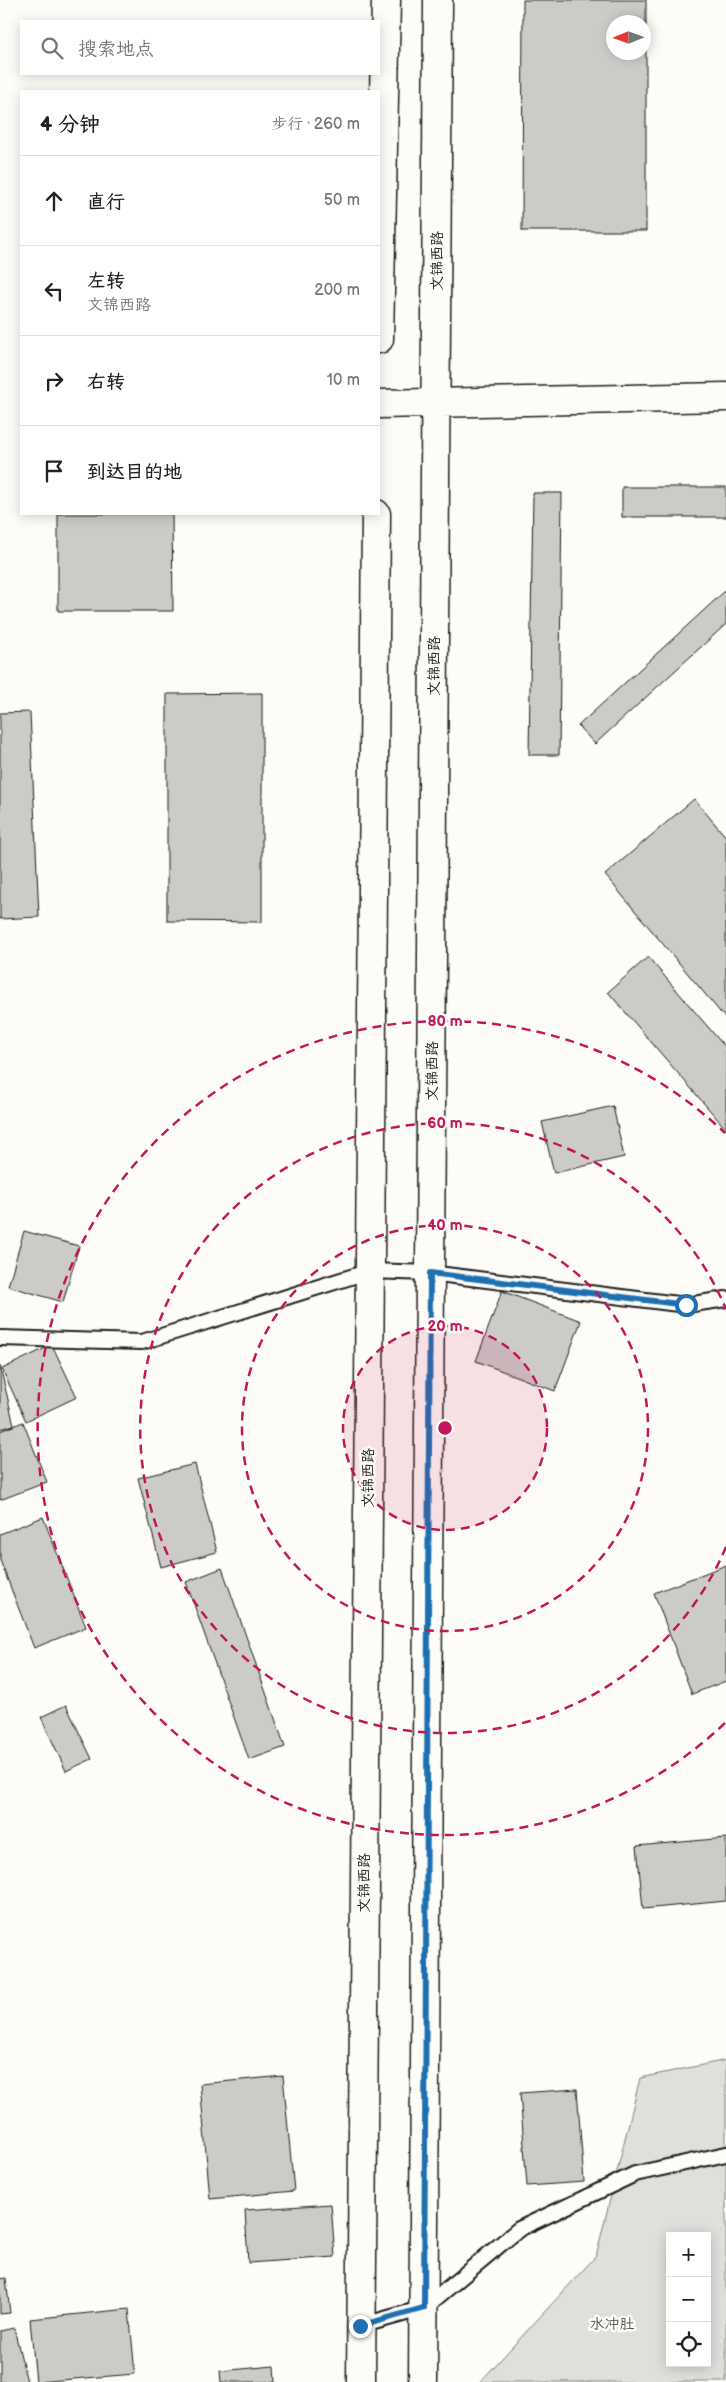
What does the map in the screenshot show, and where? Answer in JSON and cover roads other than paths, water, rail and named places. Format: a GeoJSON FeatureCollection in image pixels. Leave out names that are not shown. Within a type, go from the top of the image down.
{"type":"FeatureCollection","features":[{"type":"Feature","properties":{"kind":"street"},"geometry":{"type":"LineString","coordinates":[[380,291],[386,0]]}},
{"type":"Feature","properties":{"kind":"street","name":"文锦西路"},"geometry":{"type":"LineString","coordinates":[[423,2382],[438,0]]}},
{"type":"Feature","properties":{"kind":"street"},"geometry":{"type":"LineString","coordinates":[[380,404],[726,397]]}},
{"type":"Feature","properties":{"kind":"street","name":"文锦西路"},"geometry":{"type":"LineString","coordinates":[[361,2382],[376,515]]}},
{"type":"Feature","properties":{"kind":"lane"},"geometry":{"type":"LineString","coordinates":[[0,1338],[142,1342],[370,1272],[430,1273],[686,1305],[726,1299]]}},
{"type":"Feature","properties":{"kind":"lane"},"geometry":{"type":"LineString","coordinates":[[360,2326],[424,2308],[518,2229],[635,2174],[726,2154]]}},
{"type":"Feature","properties":{"kind":"park label","name":"水冲肚"},"geometry":{"type":"Point","coordinates":[612,2324]}}]}
